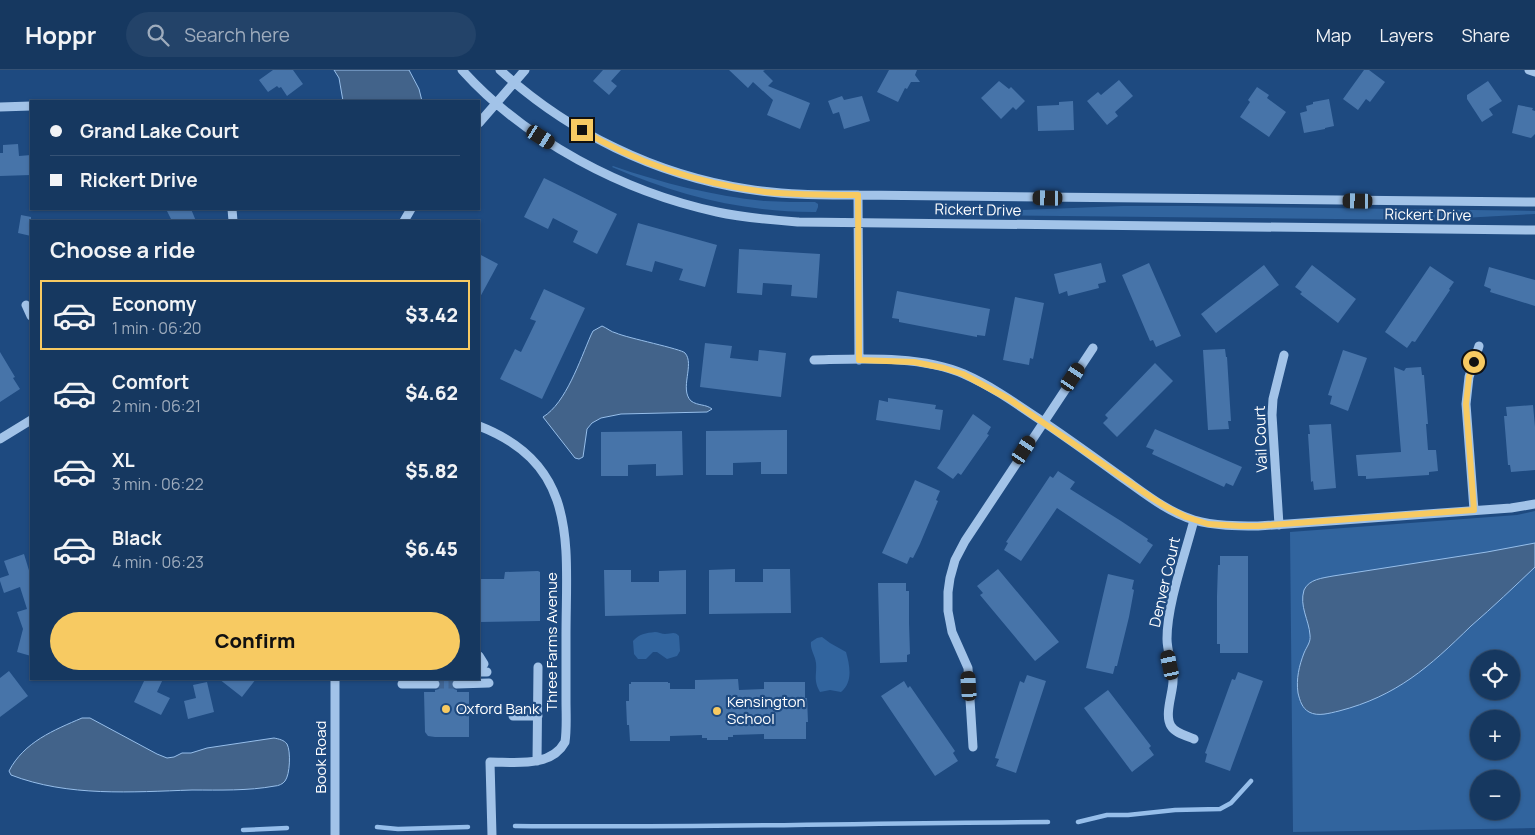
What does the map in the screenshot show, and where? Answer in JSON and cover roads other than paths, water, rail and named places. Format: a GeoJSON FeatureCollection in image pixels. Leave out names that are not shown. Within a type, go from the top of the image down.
{"type":"FeatureCollection","features":[{"type":"Feature","properties":{"kind":"street","name":"Rickert Drive"},"geometry":{"type":"LineString","coordinates":[[462,70],[495,104],[541,137],[598,170],[650,193],[716,212],[759,219],[857,223],[1535,230]]}},
{"type":"Feature","properties":{"kind":"street","name":"Rickert Drive"},"geometry":{"type":"LineString","coordinates":[[500,70],[553,112],[597,139],[640,160],[680,174],[716,183],[768,192],[858,195],[1535,202]]}},
{"type":"Feature","properties":{"kind":"street"},"geometry":{"type":"LineString","coordinates":[[480,122],[525,70]]}},
{"type":"Feature","properties":{"kind":"street"},"geometry":{"type":"LineString","coordinates":[[1529,70],[1535,72]]}},
{"type":"Feature","properties":{"kind":"street"},"geometry":{"type":"LineString","coordinates":[[0,107],[30,106]]}},
{"type":"Feature","properties":{"kind":"street"},"geometry":{"type":"LineString","coordinates":[[858,195],[859,360]]}},
{"type":"Feature","properties":{"kind":"street"},"geometry":{"type":"LineString","coordinates":[[26,305],[30,314]]}},
{"type":"Feature","properties":{"kind":"street"},"geometry":{"type":"LineString","coordinates":[[1474,510],[1466,404],[1469,377],[1479,346]]}},
{"type":"Feature","properties":{"kind":"street"},"geometry":{"type":"LineString","coordinates":[[973,747],[968,668],[952,632],[948,611],[948,592],[955,560],[965,541],[1093,348]]}},
{"type":"Feature","properties":{"kind":"street","name":"Vail Court"},"geometry":{"type":"LineString","coordinates":[[1279,525],[1272,416],[1273,399],[1284,354]]}},
{"type":"Feature","properties":{"kind":"street"},"geometry":{"type":"LineString","coordinates":[[814,360],[914,362],[963,374],[1009,399],[1152,498],[1194,520],[1208,524],[1241,526],[1279,525],[1535,504]]}},
{"type":"Feature","properties":{"kind":"street"},"geometry":{"type":"LineString","coordinates":[[0,439],[30,421]]}},
{"type":"Feature","properties":{"kind":"street","name":"Three Farms Avenue"},"geometry":{"type":"LineString","coordinates":[[480,426],[501,436],[518,447],[533,460],[545,475],[561,509],[566,545],[565,742],[561,750],[553,756],[537,761],[490,762],[492,835]]}},
{"type":"Feature","properties":{"kind":"street","name":"Denver Court"},"geometry":{"type":"LineString","coordinates":[[1194,520],[1174,593],[1167,639],[1174,680],[1168,714],[1170,726],[1179,733],[1194,739]]}},
{"type":"Feature","properties":{"kind":"street"},"geometry":{"type":"LineString","coordinates":[[537,761],[538,667]]}},
{"type":"Feature","properties":{"kind":"street","name":"Book Road"},"geometry":{"type":"LineString","coordinates":[[335,835],[336,680]]}},
{"type":"Feature","properties":{"kind":"street"},"geometry":{"type":"LineString","coordinates":[[457,684],[489,683]]}},
{"type":"Feature","properties":{"kind":"street"},"geometry":{"type":"LineString","coordinates":[[402,684],[435,684]]}},
{"type":"Feature","properties":{"kind":"street"},"geometry":{"type":"LineString","coordinates":[[513,716],[538,716]]}},
{"type":"Feature","properties":{"kind":"waterway"},"geometry":{"type":"LineString","coordinates":[[1078,822],[1107,815],[1220,809],[1231,803],[1251,781]]}},
{"type":"Feature","properties":{"kind":"waterway"},"geometry":{"type":"LineString","coordinates":[[515,826],[715,826],[1048,822]]}},
{"type":"Feature","properties":{"kind":"waterway"},"geometry":{"type":"LineString","coordinates":[[377,827],[398,829],[468,827]]}},
{"type":"Feature","properties":{"kind":"waterway"},"geometry":{"type":"LineString","coordinates":[[243,830],[287,828]]}},
{"type":"Feature","properties":{"kind":"tunnel"},"geometry":{"type":"LineString","coordinates":[[435,684],[457,684]]}},
{"type":"Feature","properties":{"kind":"place","name":"Oxford Bank"},"geometry":{"type":"Point","coordinates":[446,709]}},
{"type":"Feature","properties":{"kind":"place","name":"Kensington School"},"geometry":{"type":"Point","coordinates":[717,711]}}]}
